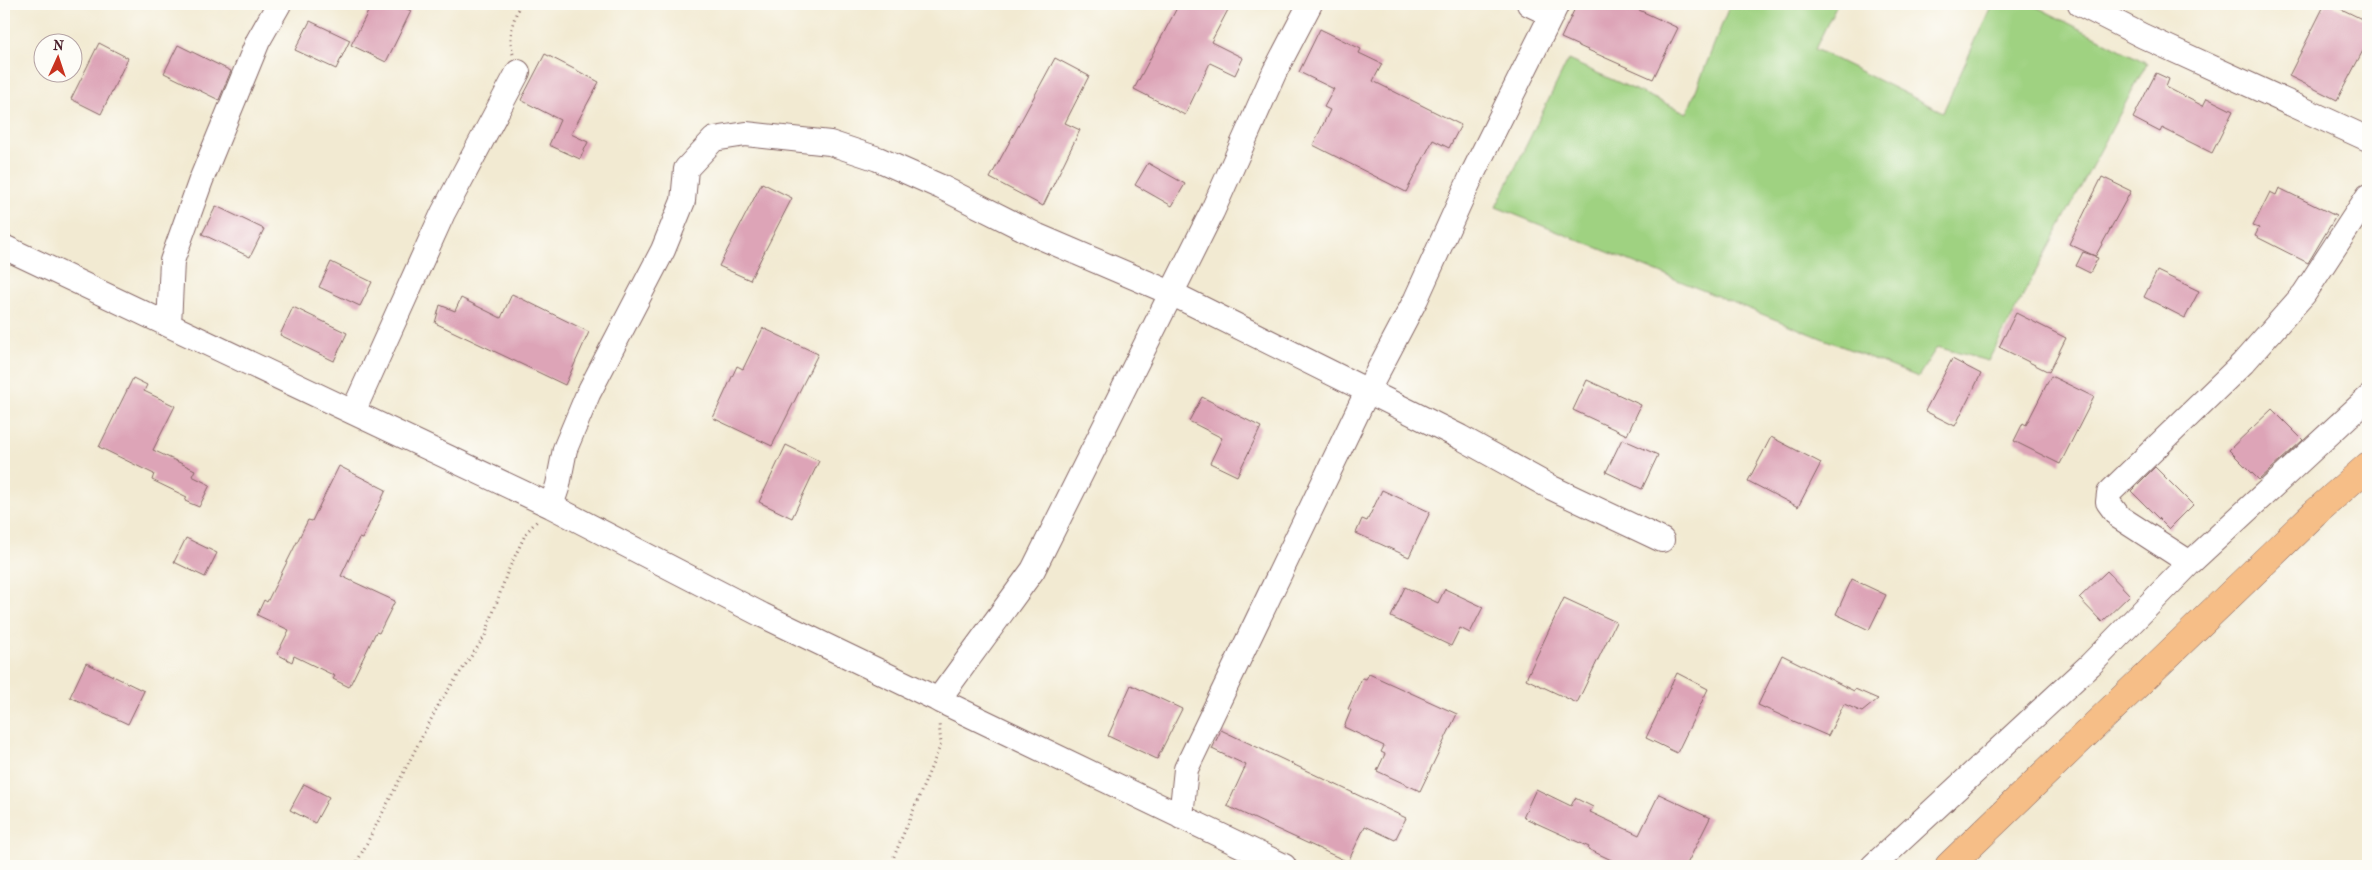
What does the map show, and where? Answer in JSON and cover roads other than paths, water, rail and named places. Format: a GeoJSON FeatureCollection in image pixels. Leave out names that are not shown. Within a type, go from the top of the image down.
{"type":"FeatureCollection","features":[{"type":"Feature","properties":{"kind":"main road"},"geometry":{"type":"LineString","coordinates":[[1949,866],[2307,521],[2368,466]]}},
{"type":"Feature","properties":{"kind":"street"},"geometry":{"type":"LineString","coordinates":[[169,325],[172,261],[201,180],[258,41],[279,4]]}},
{"type":"Feature","properties":{"kind":"street"},"geometry":{"type":"LineString","coordinates":[[938,700],[1033,570],[1212,212],[1274,71],[1310,4]]}},
{"type":"Feature","properties":{"kind":"street"},"geometry":{"type":"LineString","coordinates":[[1181,817],[1186,769],[1367,392],[1416,299],[1472,175],[1555,9],[1529,4]]}},
{"type":"Feature","properties":{"kind":"street"},"geometry":{"type":"LineString","coordinates":[[2080,4],[2143,36],[2368,140]]}},
{"type":"Feature","properties":{"kind":"street"},"geometry":{"type":"LineString","coordinates":[[352,412],[443,213],[518,72]]}},
{"type":"Feature","properties":{"kind":"street"},"geometry":{"type":"LineString","coordinates":[[551,506],[558,485],[565,449],[588,394],[663,250],[683,201],[686,170],[714,139],[746,134],[830,143],[878,159],[941,187],[1038,236],[1171,293],[1460,437],[1552,488],[1662,540]]}},
{"type":"Feature","properties":{"kind":"street"},"geometry":{"type":"LineString","coordinates":[[2190,563],[2119,516],[2108,502],[2109,493],[2243,363],[2304,294],[2368,196]]}},
{"type":"Feature","properties":{"kind":"street"},"geometry":{"type":"LineString","coordinates":[[4,247],[551,506],[762,615],[1284,866]]}},
{"type":"Feature","properties":{"kind":"street"},"geometry":{"type":"LineString","coordinates":[[1873,866],[2090,665],[2190,563],[2368,398]]}}]}
